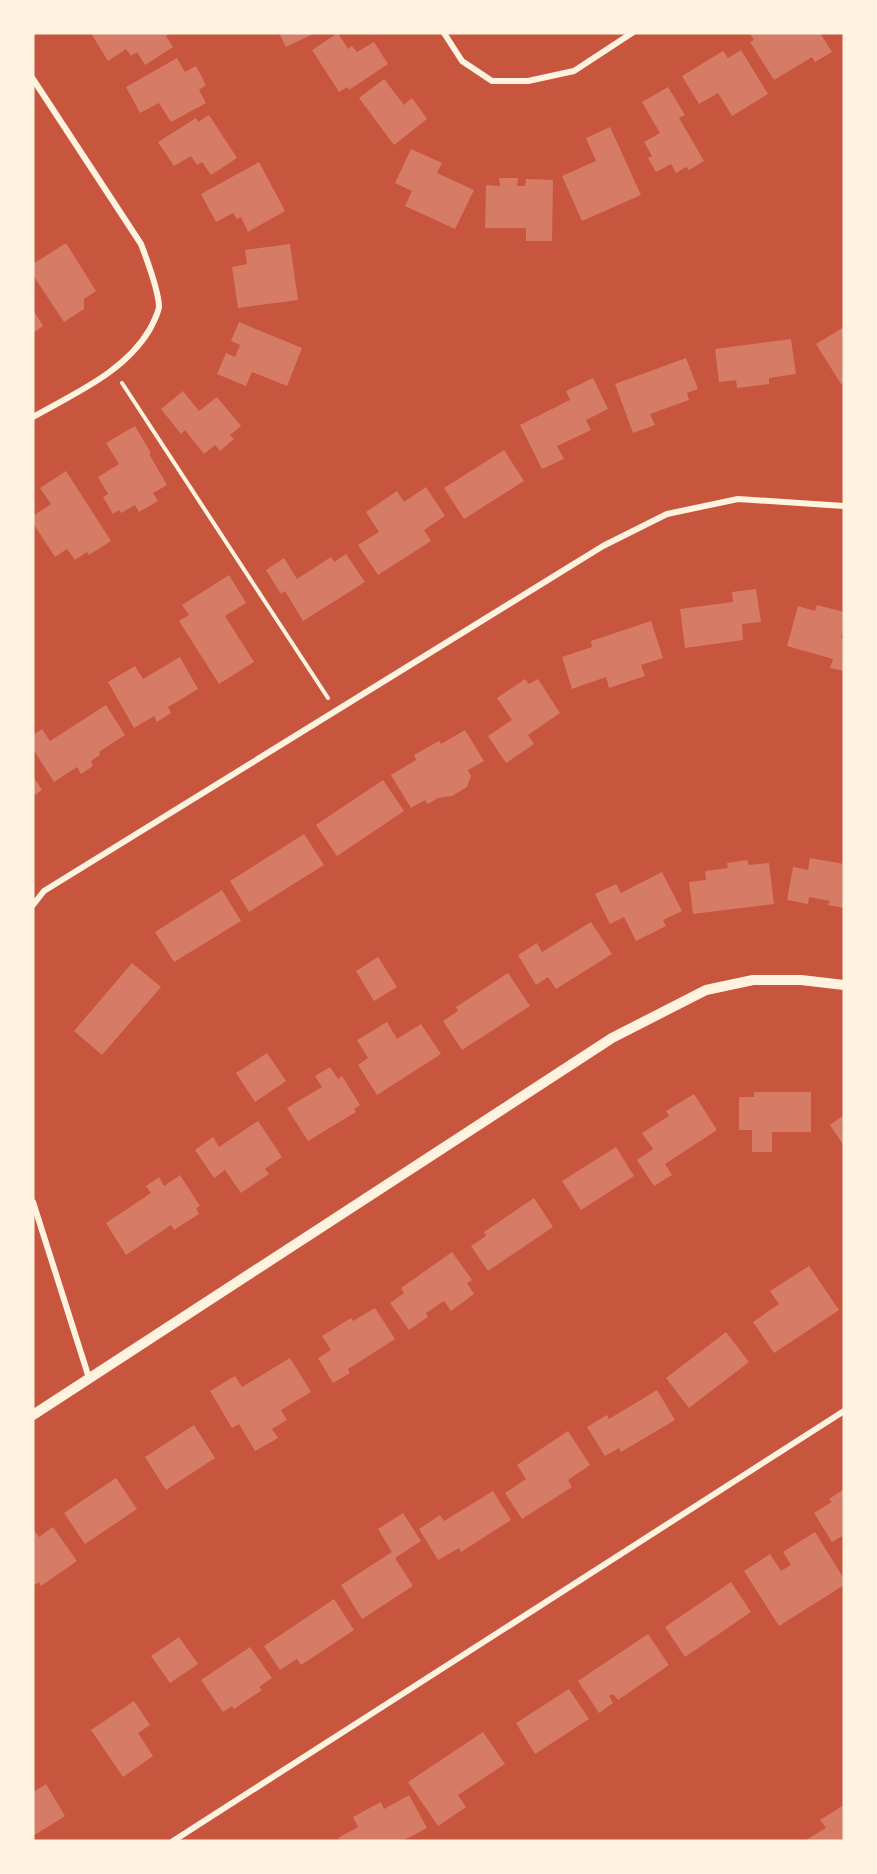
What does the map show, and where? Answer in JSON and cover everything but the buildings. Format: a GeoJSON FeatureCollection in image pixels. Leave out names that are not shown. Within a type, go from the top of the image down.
{"type":"FeatureCollection","features":[{"type":"Feature","properties":{"kind":"street"},"geometry":{"type":"LineString","coordinates":[[444,33],[462,61],[492,81],[528,81],[573,71],[632,33]]}},
{"type":"Feature","properties":{"kind":"street"},"geometry":{"type":"LineString","coordinates":[[33,79],[141,244],[151,270],[159,308],[141,344],[114,369],[33,417]]}},
{"type":"Feature","properties":{"kind":"street"},"geometry":{"type":"LineString","coordinates":[[33,905],[44,891],[336,710],[603,546],[667,514],[738,499],[844,506]]}},
{"type":"Feature","properties":{"kind":"street"},"geometry":{"type":"LineString","coordinates":[[33,1415],[612,1038],[706,990],[753,980],[801,980],[844,985]]}},
{"type":"Feature","properties":{"kind":"street"},"geometry":{"type":"LineString","coordinates":[[33,1202],[89,1378]]}},
{"type":"Feature","properties":{"kind":"street"},"geometry":{"type":"LineString","coordinates":[[173,1841],[844,1411]]}},
{"type":"Feature","properties":{"kind":"path"},"geometry":{"type":"LineString","coordinates":[[114,369],[336,710]]}}]}
